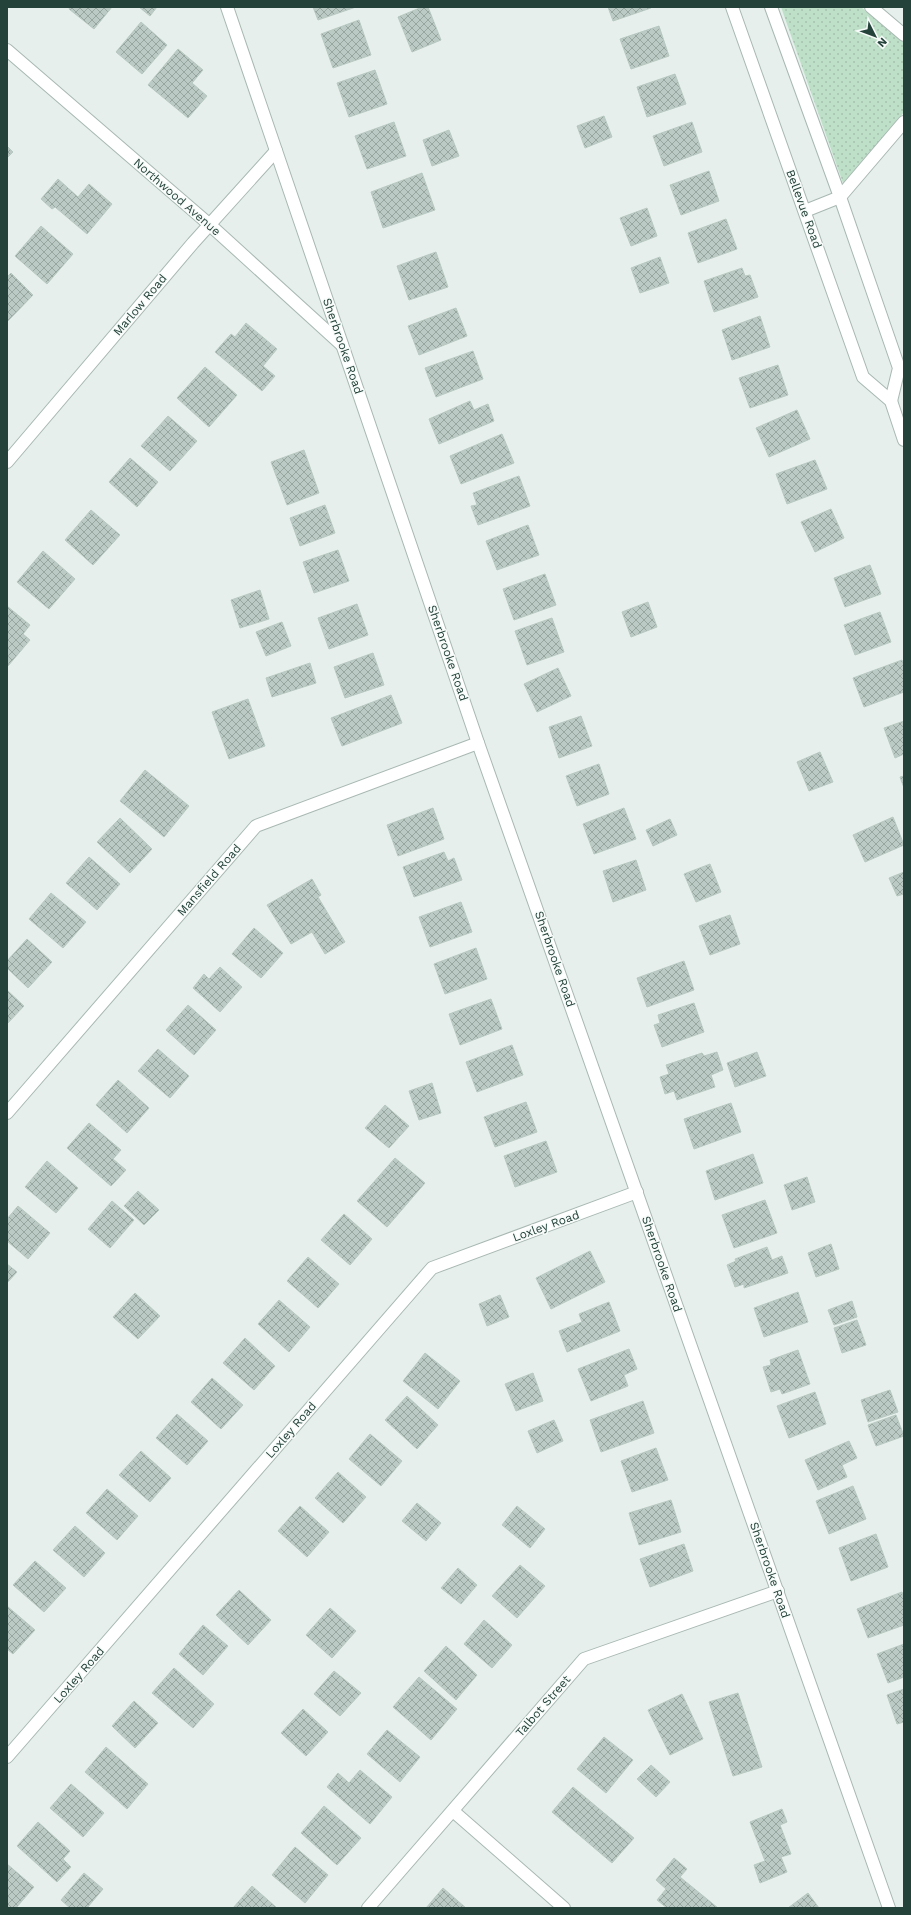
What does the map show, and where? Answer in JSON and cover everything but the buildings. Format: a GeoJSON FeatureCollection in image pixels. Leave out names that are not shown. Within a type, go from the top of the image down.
{"type":"FeatureCollection","features":[{"type":"Feature","properties":{"kind":"street","name":"Sherbrooke Road"},"geometry":{"type":"LineString","coordinates":[[227,7],[344,346],[478,743],[889,1908]]}},
{"type":"Feature","properties":{"kind":"street","name":"Bellevue Road"},"geometry":{"type":"LineString","coordinates":[[732,7],[863,376],[891,401],[904,440]]}},
{"type":"Feature","properties":{"kind":"street"},"geometry":{"type":"LineString","coordinates":[[771,7],[840,197],[899,368],[891,401]]}},
{"type":"Feature","properties":{"kind":"street"},"geometry":{"type":"LineString","coordinates":[[871,7],[904,35]]}},
{"type":"Feature","properties":{"kind":"street","name":"Northwood Avenue"},"geometry":{"type":"LineString","coordinates":[[7,50],[210,225],[344,346]]}},
{"type":"Feature","properties":{"kind":"street"},"geometry":{"type":"LineString","coordinates":[[805,211],[840,197],[904,122]]}},
{"type":"Feature","properties":{"kind":"street","name":"Marlow Road"},"geometry":{"type":"LineString","coordinates":[[7,462],[210,225],[276,151]]}},
{"type":"Feature","properties":{"kind":"street","name":"Mansfield Road"},"geometry":{"type":"LineString","coordinates":[[7,1113],[256,826],[478,743]]}},
{"type":"Feature","properties":{"kind":"street","name":"Loxley Road"},"geometry":{"type":"LineString","coordinates":[[7,1757],[432,1268],[637,1192]]}},
{"type":"Feature","properties":{"kind":"street","name":"Talbot Street"},"geometry":{"type":"LineString","coordinates":[[368,1908],[584,1659],[778,1591]]}},
{"type":"Feature","properties":{"kind":"street"},"geometry":{"type":"LineString","coordinates":[[453,1811],[564,1908]]}},
{"type":"Feature","properties":{"kind":"green space"},"geometry":{"type":"Polygon","coordinates":[[[781,7],[861,7],[904,43],[904,112],[844,186],[781,7]]]}}]}
